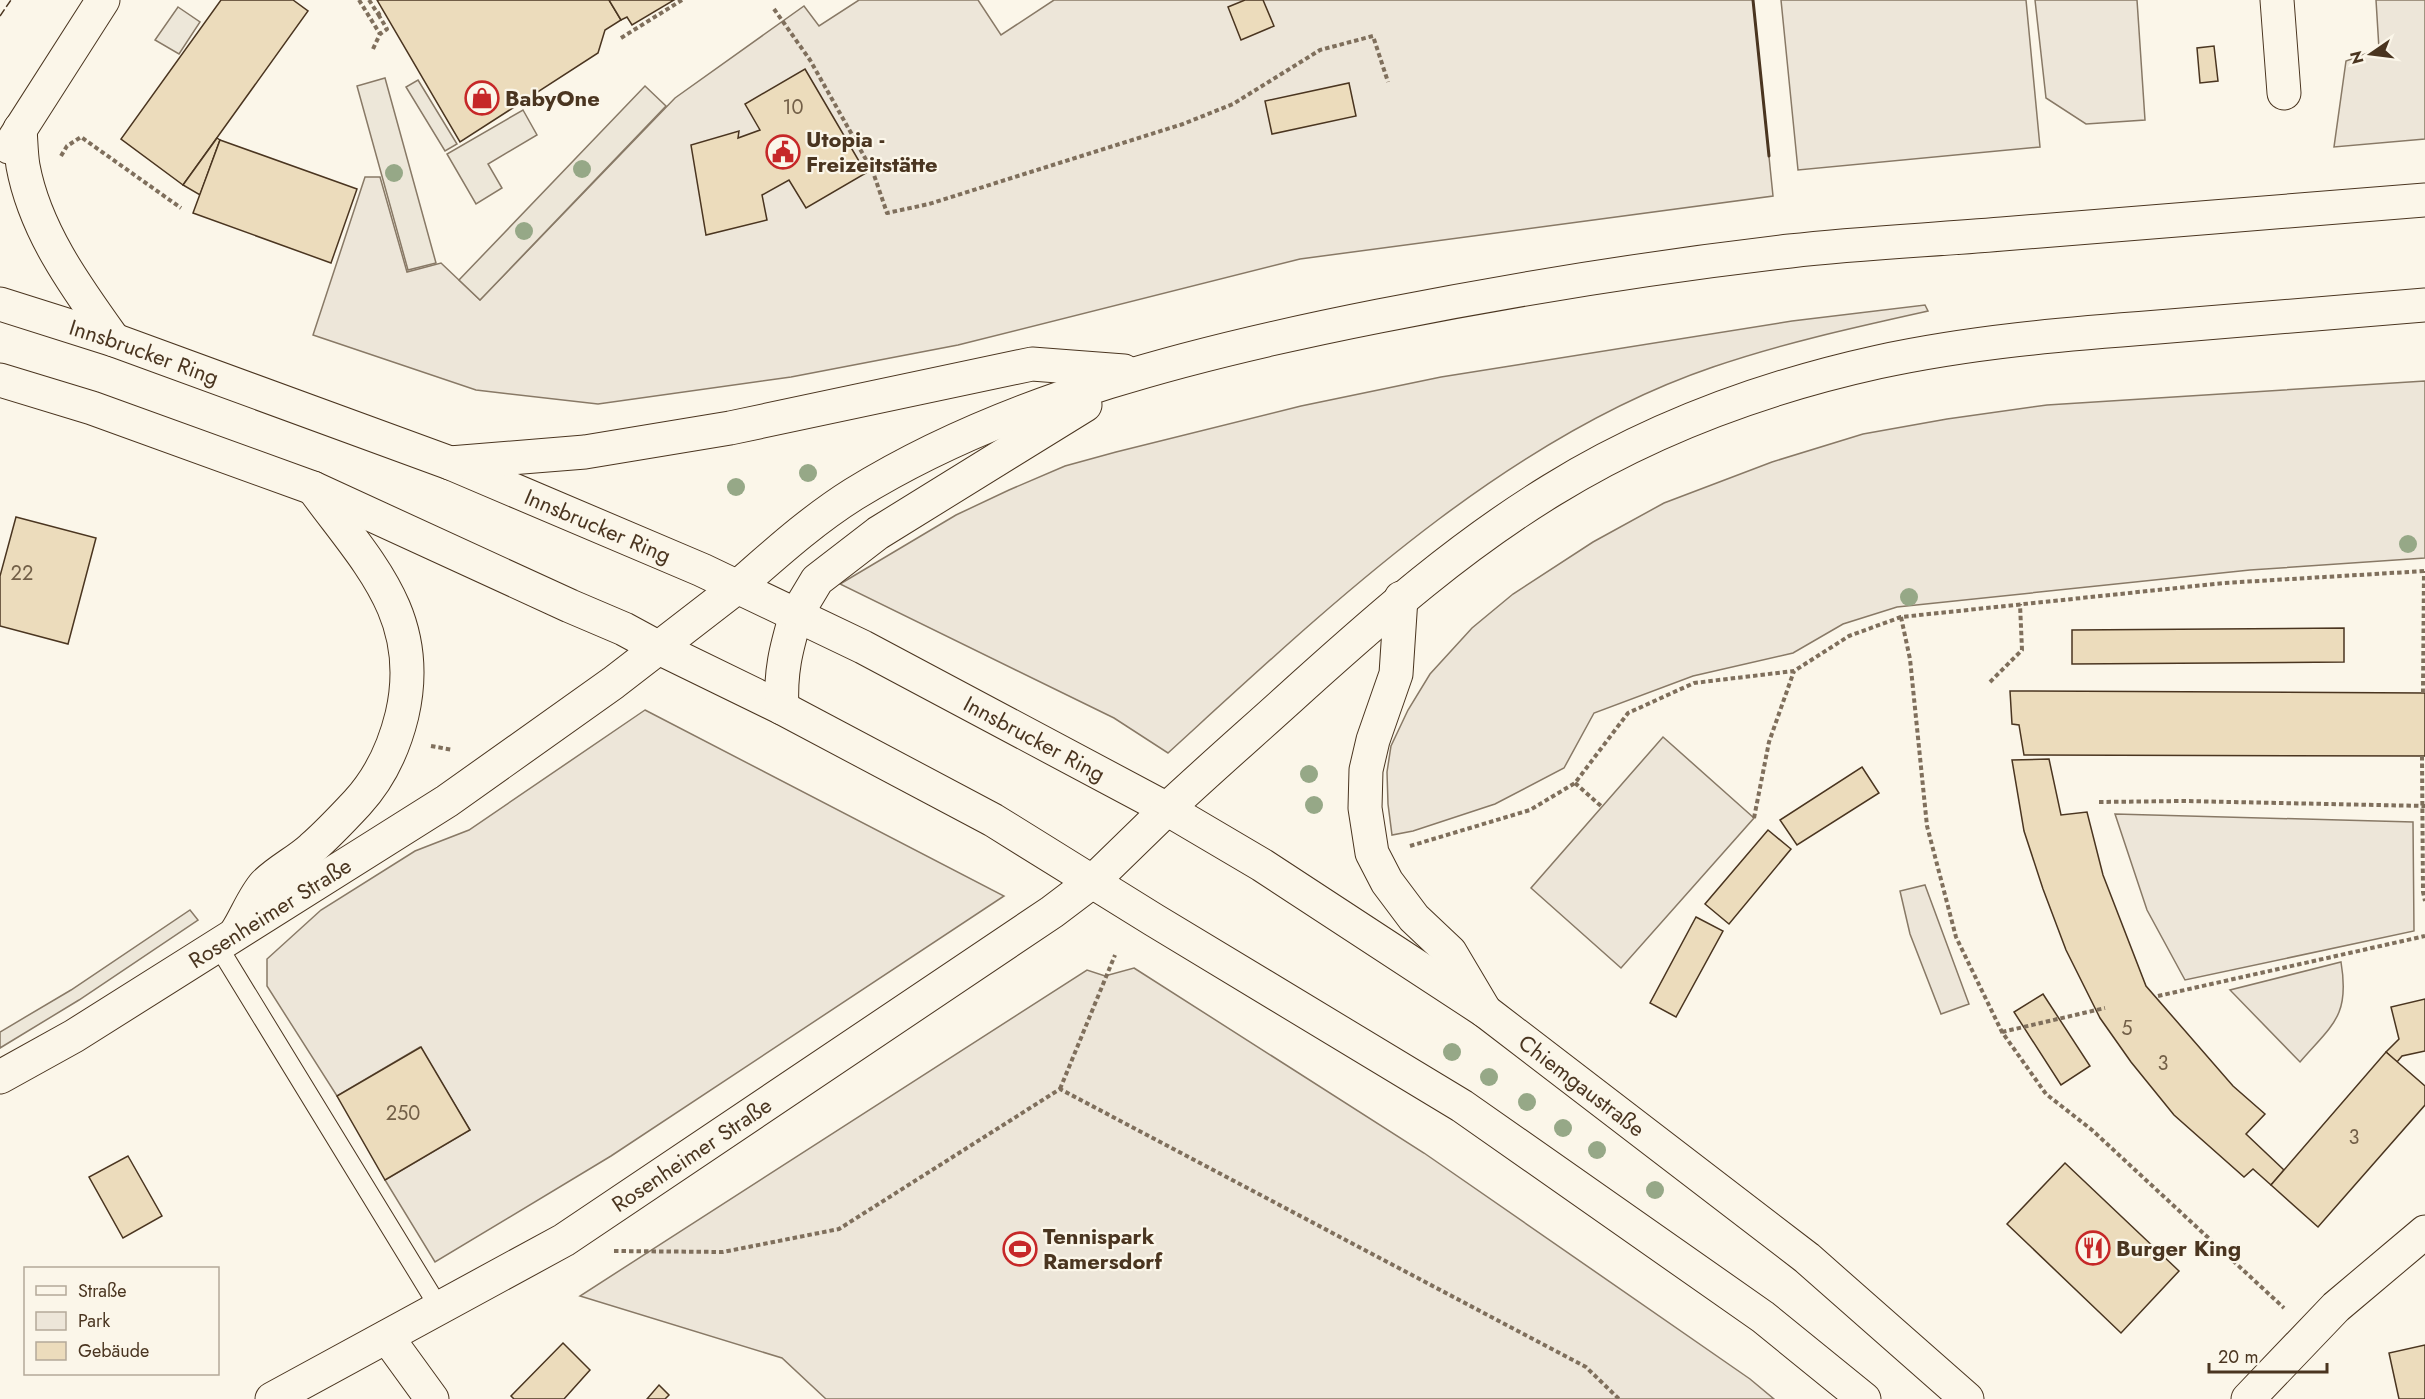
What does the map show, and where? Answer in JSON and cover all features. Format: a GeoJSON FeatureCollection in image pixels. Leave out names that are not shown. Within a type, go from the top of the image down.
{"type":"FeatureCollection","features":[{"type":"Feature","properties":{"kind":"main road"},"geometry":{"type":"LineString","coordinates":[[0,161],[103,0]]}},
{"type":"Feature","properties":{"kind":"main road"},"geometry":{"type":"LineString","coordinates":[[2277,0],[2284,93]]}},
{"type":"Feature","properties":{"kind":"main road"},"geometry":{"type":"LineString","coordinates":[[20,129],[23,166],[48,240],[79,291],[114,340]]}},
{"type":"Feature","properties":{"kind":"main road"},"geometry":{"type":"LineString","coordinates":[[782,708],[781,678],[786,649],[796,615],[817,580],[878,533],[1138,372],[1293,333],[1559,282],[1618,274],[1793,251],[2425,200]]}},
{"type":"Feature","properties":{"kind":"main road","name":"Innsbrucker Ring"},"geometry":{"type":"LineString","coordinates":[[0,304],[114,340],[450,463],[702,570],[862,647],[1167,809]]}},
{"type":"Feature","properties":{"kind":"main road","name":"Rosenheimer Straße"},"geometry":{"type":"LineString","coordinates":[[272,1399],[564,1240],[1052,912],[1093,881],[1167,809],[1401,598],[1479,538],[1552,490],[1621,452],[1691,420],[1779,389],[1878,362],[1976,345],[2098,331],[2425,305]]}},
{"type":"Feature","properties":{"kind":"main road"},"geometry":{"type":"LineString","coordinates":[[450,463],[585,452],[730,428],[1032,364],[1138,372]]}},
{"type":"Feature","properties":{"kind":"main road","name":"Rosenheimer Straße"},"geometry":{"type":"LineString","coordinates":[[0,1077],[74,1036],[447,801],[659,648],[736,588],[793,538],[853,495],[896,470],[1019,414],[1138,372]]}},
{"type":"Feature","properties":{"kind":"main road"},"geometry":{"type":"LineString","coordinates":[[0,380],[92,408],[313,488],[624,629],[782,708],[993,820],[1462,1106],[1763,1317],[1864,1399]]}},
{"type":"Feature","properties":{"kind":"main road"},"geometry":{"type":"LineString","coordinates":[[227,941],[264,885],[312,849],[376,781],[397,736],[408,691],[403,628],[388,592],[313,488]]}},
{"type":"Feature","properties":{"kind":"main road"},"geometry":{"type":"LineString","coordinates":[[1401,598],[1396,674],[1373,740],[1366,770],[1365,808],[1372,853],[1387,882],[1414,918],[1450,952],[1485,1011]]}},
{"type":"Feature","properties":{"kind":"main road","name":"Chiemgaustraße"},"geometry":{"type":"LineString","coordinates":[[1167,809],[1262,866],[1485,1011],[1807,1258],[1968,1399]]}},
{"type":"Feature","properties":{"kind":"main road"},"geometry":{"type":"LineString","coordinates":[[2248,1399],[2336,1306],[2425,1232]]}},
{"type":"Feature","properties":{"kind":"main road"},"geometry":{"type":"LineString","coordinates":[[387,1337],[432,1399]]}},
{"type":"Feature","properties":{"kind":"lane"},"geometry":{"type":"LineString","coordinates":[[227,941],[440,1309]]}},
{"type":"Feature","properties":{"kind":"path"},"geometry":{"type":"LineString","coordinates":[[359,0],[380,34]]}},
{"type":"Feature","properties":{"kind":"path"},"geometry":{"type":"LineString","coordinates":[[369,0],[387,29],[380,34],[373,49]]}},
{"type":"Feature","properties":{"kind":"path"},"geometry":{"type":"LineString","coordinates":[[621,38],[682,0]]}},
{"type":"Feature","properties":{"kind":"path"},"geometry":{"type":"LineString","coordinates":[[774,9],[810,60],[873,172],[887,213],[930,204],[1183,124],[1233,104],[1320,50],[1373,36],[1388,82]]}},
{"type":"Feature","properties":{"kind":"path"},"geometry":{"type":"LineString","coordinates":[[378,14],[383,11]]}},
{"type":"Feature","properties":{"kind":"path"},"geometry":{"type":"LineString","coordinates":[[81,137],[181,208]]}},
{"type":"Feature","properties":{"kind":"path"},"geometry":{"type":"LineString","coordinates":[[1408,846],[1530,810],[1575,783],[1628,713],[1694,683],[1794,671],[1849,636],[1901,617],[2224,583],[2424,571],[2423,693]]}},
{"type":"Feature","properties":{"kind":"path"},"geometry":{"type":"LineString","coordinates":[[1990,682],[2022,650],[2020,604]]}},
{"type":"Feature","properties":{"kind":"path"},"geometry":{"type":"LineString","coordinates":[[1901,617],[1910,659],[1927,826],[1956,937],[2001,1032],[2046,1094],[2092,1130],[2310,1333]]}},
{"type":"Feature","properties":{"kind":"path"},"geometry":{"type":"LineString","coordinates":[[1754,818],[1769,742],[1794,671]]}},
{"type":"Feature","properties":{"kind":"path"},"geometry":{"type":"LineString","coordinates":[[2422,756],[2425,901]]}},
{"type":"Feature","properties":{"kind":"path"},"geometry":{"type":"LineString","coordinates":[[1575,783],[1601,806]]}},
{"type":"Feature","properties":{"kind":"path"},"geometry":{"type":"LineString","coordinates":[[2099,802],[2183,801],[2424,806]]}},
{"type":"Feature","properties":{"kind":"path"},"geometry":{"type":"LineString","coordinates":[[2158,996],[2425,936]]}},
{"type":"Feature","properties":{"kind":"path"},"geometry":{"type":"LineString","coordinates":[[564,1240],[619,1252],[723,1252],[839,1229],[1060,1089],[1115,955]]}},
{"type":"Feature","properties":{"kind":"path"},"geometry":{"type":"LineString","coordinates":[[2001,1032],[2015,1031],[2103,1009]]}},
{"type":"Feature","properties":{"kind":"path"},"geometry":{"type":"LineString","coordinates":[[1060,1089],[1586,1367],[1619,1399]]}},
{"type":"Feature","properties":{"kind":"green space"},"geometry":{"type":"Polygon","coordinates":[[[859,0],[978,0],[1001,35],[1054,0],[1753,0],[1773,196],[1300,259],[958,345],[791,377],[598,404],[476,390],[313,335],[365,177],[380,177],[407,272],[441,263],[480,300],[675,98],[804,6],[819,26],[859,0]]]}},
{"type":"Feature","properties":{"kind":"green space"},"geometry":{"type":"Polygon","coordinates":[[[1781,0],[2026,0],[2040,147],[1798,170],[1781,0]]]}},
{"type":"Feature","properties":{"kind":"green space"},"geometry":{"type":"Polygon","coordinates":[[[2035,0],[2137,0],[2145,120],[2086,124],[2046,98],[2035,0]]]}},
{"type":"Feature","properties":{"kind":"green space"},"geometry":{"type":"Polygon","coordinates":[[[2376,0],[2425,0],[2425,139],[2334,147],[2346,61],[2379,49],[2376,0]]]}},
{"type":"Feature","properties":{"kind":"green space"},"geometry":{"type":"Polygon","coordinates":[[[1925,305],[1928,311],[1793,343],[1713,367],[1636,398],[1562,437],[1491,482],[1422,532],[1291,641],[1168,753],[1114,718],[840,584],[956,515],[1065,466],[1116,452],[1301,406],[1441,377],[1792,321],[1925,305]]]}},
{"type":"Feature","properties":{"kind":"green space"},"geometry":{"type":"Polygon","coordinates":[[[2425,381],[2425,558],[2250,570],[1897,607],[1843,624],[1793,653],[1693,676],[1594,713],[1564,768],[1495,804],[1413,831],[1392,835],[1387,772],[1391,746],[1408,710],[1430,674],[1472,628],[1513,594],[1593,542],[1664,503],[1772,462],[1863,434],[1947,419],[2047,405],[2425,381]]]}},
{"type":"Feature","properties":{"kind":"green space"},"geometry":{"type":"Polygon","coordinates":[[[645,710],[1004,896],[611,1156],[435,1262],[385,1180],[470,1130],[420,1047],[337,1096],[267,986],[267,959],[321,910],[415,851],[469,830],[645,710]]]}},
{"type":"Feature","properties":{"kind":"green space"},"geometry":{"type":"Polygon","coordinates":[[[1663,737],[1754,818],[1621,968],[1531,888],[1663,737]]]}},
{"type":"Feature","properties":{"kind":"green space"},"geometry":{"type":"Polygon","coordinates":[[[2115,814],[2413,822],[2414,931],[2185,980],[2147,910],[2115,814]]]}},
{"type":"Feature","properties":{"kind":"green space"},"geometry":{"type":"Polygon","coordinates":[[[1925,885],[1969,1004],[1941,1014],[1910,934],[1900,891],[1925,885]]]}},
{"type":"Feature","properties":{"kind":"green space"},"geometry":{"type":"Polygon","coordinates":[[[2341,962],[2343,995],[2341,1007],[2330,1028],[2300,1062],[2230,990],[2341,962]]]}},
{"type":"Feature","properties":{"kind":"green space"},"geometry":{"type":"Polygon","coordinates":[[[1134,968],[1424,1153],[1750,1379],[1774,1399],[826,1399],[782,1358],[580,1296],[1087,970],[1105,976],[1134,968]]]}},
{"type":"Feature","properties":{"kind":"shaded area"},"geometry":{"type":"Polygon","coordinates":[[[178,7],[200,22],[179,54],[155,40],[178,7]]]}},
{"type":"Feature","properties":{"kind":"shaded area"},"geometry":{"type":"Polygon","coordinates":[[[385,78],[436,263],[408,270],[357,86],[385,78]]]}},
{"type":"Feature","properties":{"kind":"shaded area"},"geometry":{"type":"Polygon","coordinates":[[[418,80],[457,144],[445,151],[406,87],[418,80]]]}},
{"type":"Feature","properties":{"kind":"shaded area"},"geometry":{"type":"Polygon","coordinates":[[[645,86],[666,106],[480,300],[459,280],[645,86]]]}},
{"type":"Feature","properties":{"kind":"shaded area"},"geometry":{"type":"Polygon","coordinates":[[[523,110],[537,135],[488,164],[502,188],[476,204],[447,154],[523,110]]]}},
{"type":"Feature","properties":{"kind":"shaded area"},"geometry":{"type":"Polygon","coordinates":[[[190,910],[198,920],[79,1000],[0,1048],[0,1032],[71,990],[190,910]]]}},
{"type":"Feature","properties":{"kind":"building"},"geometry":{"type":"Polygon","coordinates":[[[221,0],[293,0],[308,11],[183,185],[121,139],[221,0]]]}},
{"type":"Feature","properties":{"kind":"building","name":"BabyOne"},"geometry":{"type":"Polygon","coordinates":[[[377,0],[609,0],[621,20],[605,30],[598,53],[460,142],[377,0]]]}},
{"type":"Feature","properties":{"kind":"building"},"geometry":{"type":"Polygon","coordinates":[[[609,0],[674,0],[632,25],[627,17],[621,20],[609,0]]]}},
{"type":"Feature","properties":{"kind":"building"},"geometry":{"type":"Polygon","coordinates":[[[1245,0],[1263,0],[1274,26],[1241,40],[1228,7],[1245,0]]]}},
{"type":"Feature","properties":{"kind":"building"},"geometry":{"type":"Polygon","coordinates":[[[2214,46],[2218,81],[2200,83],[2197,48],[2214,46]]]}},
{"type":"Feature","properties":{"kind":"building"},"geometry":{"type":"Polygon","coordinates":[[[805,69],[866,173],[806,208],[789,180],[762,195],[767,220],[706,235],[691,145],[739,131],[738,138],[760,130],[745,104],[805,69]]]}},
{"type":"Feature","properties":{"kind":"building"},"geometry":{"type":"Polygon","coordinates":[[[1349,83],[1356,116],[1272,134],[1265,101],[1349,83]]]}},
{"type":"Feature","properties":{"kind":"building"},"geometry":{"type":"Polygon","coordinates":[[[217,138],[220,140],[200,195],[183,185],[217,138]]]}},
{"type":"Feature","properties":{"kind":"building"},"geometry":{"type":"Polygon","coordinates":[[[220,140],[357,189],[331,263],[193,213],[220,140]]]}},
{"type":"Feature","properties":{"kind":"building"},"geometry":{"type":"Polygon","coordinates":[[[16,517],[96,538],[68,644],[0,626],[0,576],[16,517]]]}},
{"type":"Feature","properties":{"kind":"building"},"geometry":{"type":"Polygon","coordinates":[[[2344,628],[2344,662],[2072,664],[2072,630],[2344,628]]]}},
{"type":"Feature","properties":{"kind":"building"},"geometry":{"type":"Polygon","coordinates":[[[2010,691],[2425,693],[2425,756],[2024,755],[2019,725],[2012,724],[2010,691]]]}},
{"type":"Feature","properties":{"kind":"building"},"geometry":{"type":"Polygon","coordinates":[[[2049,759],[2061,815],[2087,812],[2103,875],[2146,986],[2233,1086],[2265,1114],[2246,1134],[2284,1170],[2271,1185],[2253,1169],[2244,1177],[2174,1115],[2131,1062],[2100,1018],[2066,950],[2024,831],[2012,760],[2049,759]]]}},
{"type":"Feature","properties":{"kind":"building"},"geometry":{"type":"Polygon","coordinates":[[[1862,767],[1879,793],[1797,845],[1780,820],[1862,767]]]}},
{"type":"Feature","properties":{"kind":"building"},"geometry":{"type":"Polygon","coordinates":[[[1768,830],[1791,849],[1729,924],[1705,904],[1768,830]]]}},
{"type":"Feature","properties":{"kind":"building"},"geometry":{"type":"Polygon","coordinates":[[[1696,917],[1723,931],[1676,1017],[1650,1003],[1696,917]]]}},
{"type":"Feature","properties":{"kind":"building"},"geometry":{"type":"Polygon","coordinates":[[[2043,994],[2090,1066],[2061,1085],[2014,1012],[2043,994]]]}},
{"type":"Feature","properties":{"kind":"building"},"geometry":{"type":"Polygon","coordinates":[[[2425,999],[2425,1051],[2402,1056],[2397,1062],[2386,1052],[2399,1039],[2391,1007],[2425,999]]]}},
{"type":"Feature","properties":{"kind":"building"},"geometry":{"type":"Polygon","coordinates":[[[421,1047],[470,1130],[385,1180],[337,1096],[421,1047]]]}},
{"type":"Feature","properties":{"kind":"building"},"geometry":{"type":"Polygon","coordinates":[[[2386,1052],[2425,1086],[2425,1105],[2318,1227],[2271,1185],[2386,1052]]]}},
{"type":"Feature","properties":{"kind":"building"},"geometry":{"type":"Polygon","coordinates":[[[128,1156],[162,1216],[123,1238],[89,1177],[128,1156]]]}},
{"type":"Feature","properties":{"kind":"building","name":"Burger King"},"geometry":{"type":"Polygon","coordinates":[[[2065,1163],[2179,1271],[2121,1333],[2007,1224],[2065,1163]]]}},
{"type":"Feature","properties":{"kind":"building"},"geometry":{"type":"Polygon","coordinates":[[[563,1343],[590,1370],[564,1399],[514,1399],[511,1396],[563,1343]]]}},
{"type":"Feature","properties":{"kind":"building"},"geometry":{"type":"Polygon","coordinates":[[[2425,1345],[2425,1399],[2399,1399],[2389,1353],[2425,1345]]]}},
{"type":"Feature","properties":{"kind":"building"},"geometry":{"type":"Polygon","coordinates":[[[659,1385],[669,1395],[665,1399],[647,1399],[659,1385]]]}},
{"type":"Feature","properties":{"kind":"fence"},"geometry":{"type":"LineString","coordinates":[[0,16],[11,0]]}},
{"type":"Feature","properties":{"kind":"wall"},"geometry":{"type":"LineString","coordinates":[[1753,0],[1769,156]]}},
{"type":"Feature","properties":{"kind":"place","name":"BabyOne"},"geometry":{"type":"Point","coordinates":[482,98]}},
{"type":"Feature","properties":{"kind":"place","name":"Utopia - Freizeitstätte"},"geometry":{"type":"Point","coordinates":[783,152]}},
{"type":"Feature","properties":{"kind":"place","name":"Burger King"},"geometry":{"type":"Point","coordinates":[2093,1248]}},
{"type":"Feature","properties":{"kind":"place","name":"Tennispark Ramersdorf"},"geometry":{"type":"Point","coordinates":[1020,1249]}}]}
